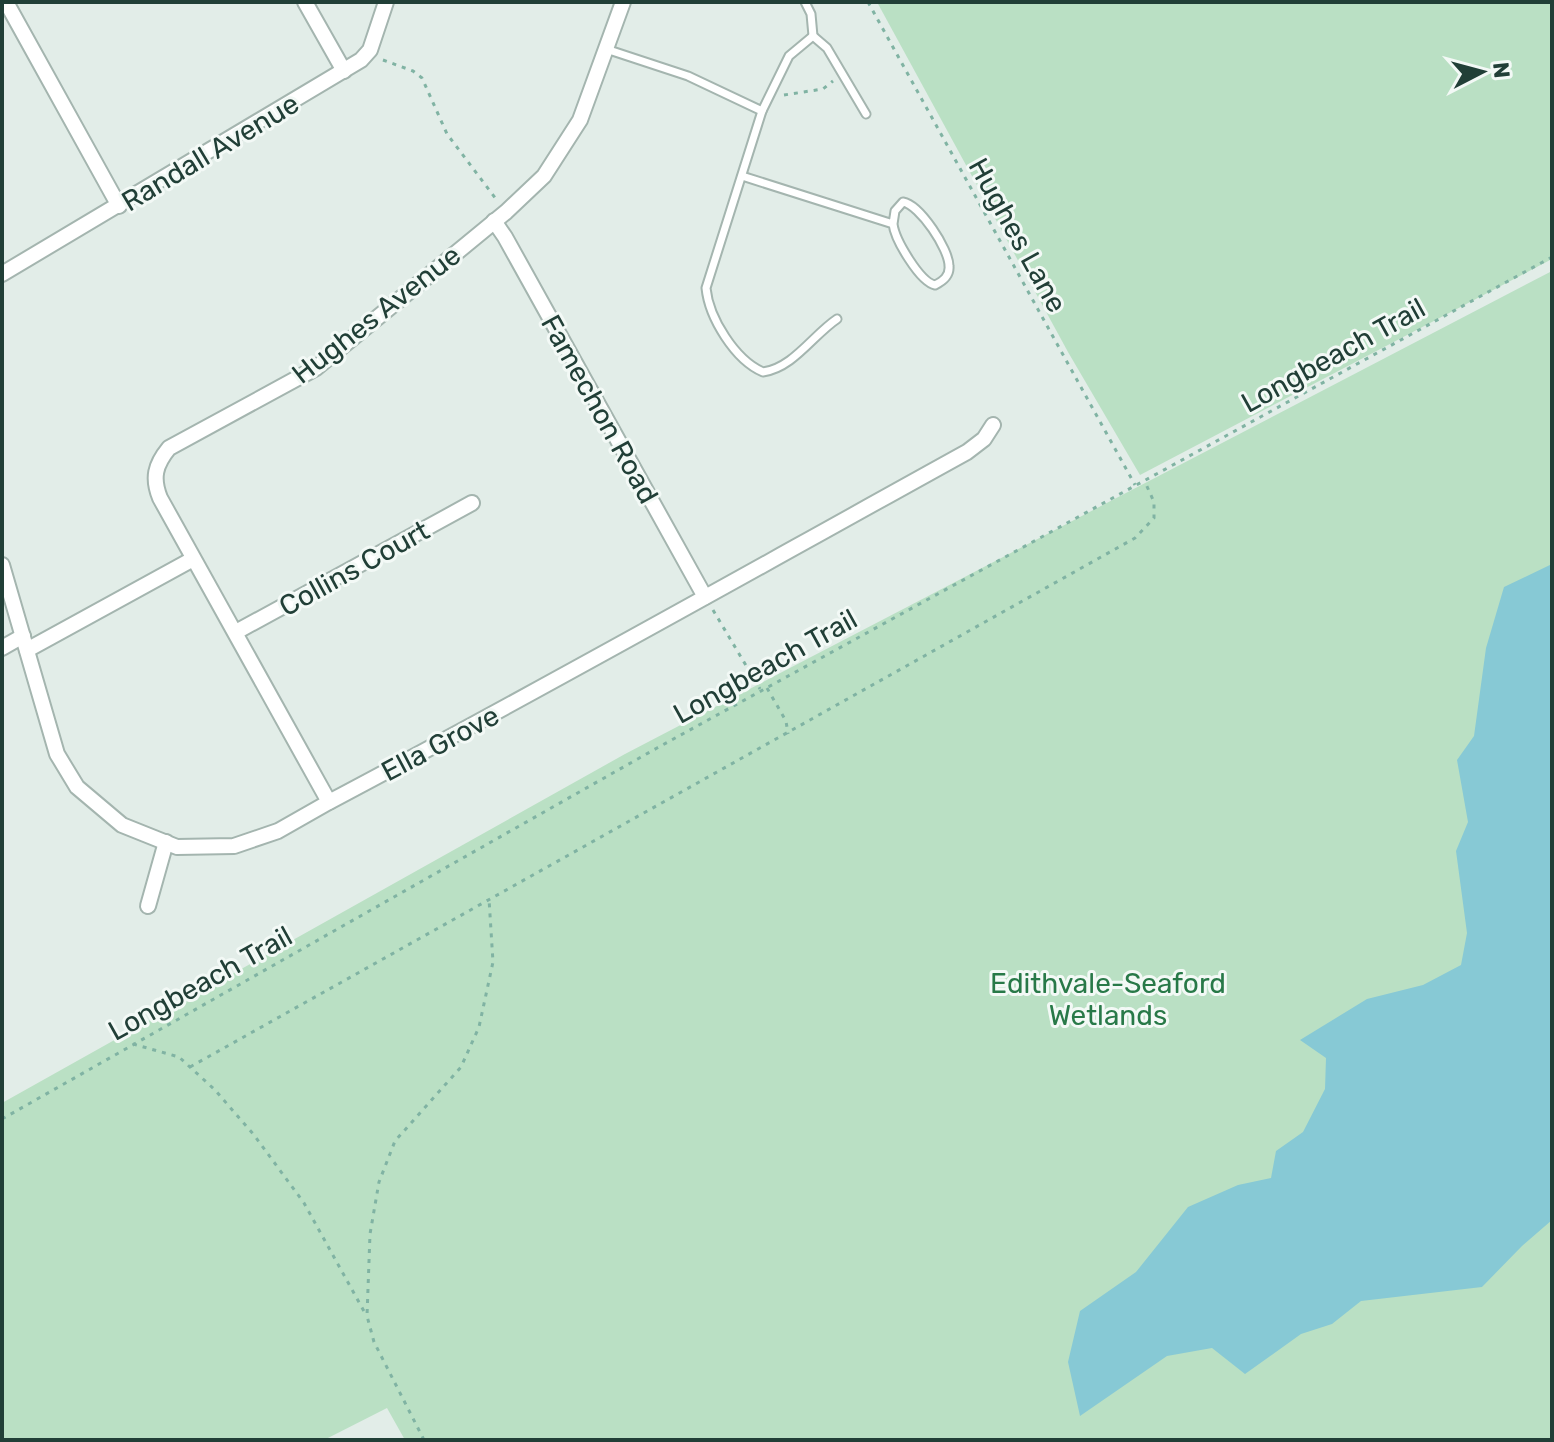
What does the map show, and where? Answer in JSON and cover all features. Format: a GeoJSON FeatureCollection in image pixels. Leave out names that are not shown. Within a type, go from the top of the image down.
{"type":"FeatureCollection","features":[{"type":"Feature","properties":{"kind":"street"},"geometry":{"type":"LineString","coordinates":[[6,2],[119,206]]}},
{"type":"Feature","properties":{"kind":"street"},"geometry":{"type":"LineString","coordinates":[[305,2],[344,71]]}},
{"type":"Feature","properties":{"kind":"street","name":"Randall Avenue"},"geometry":{"type":"LineString","coordinates":[[2,274],[344,71],[368,53],[386,2]]}},
{"type":"Feature","properties":{"kind":"street","name":"Hughes Avenue"},"geometry":{"type":"LineString","coordinates":[[329,802],[193,559],[154,482],[156,468],[169,448],[316,368],[544,176],[580,120],[623,2]]}},
{"type":"Feature","properties":{"kind":"street","name":"Famechon Road"},"geometry":{"type":"LineString","coordinates":[[500,216],[505,237],[705,597]]}},
{"type":"Feature","properties":{"kind":"street","name":"Ella Grove"},"geometry":{"type":"LineString","coordinates":[[2,565],[57,754],[77,787],[122,825],[177,847],[234,846],[278,831],[541,690],[967,452],[984,439],[993,425]]}},
{"type":"Feature","properties":{"kind":"street","name":"Collins Court"},"geometry":{"type":"LineString","coordinates":[[236,632],[472,503]]}},
{"type":"Feature","properties":{"kind":"street"},"geometry":{"type":"LineString","coordinates":[[2,648],[25,643],[193,559]]}},
{"type":"Feature","properties":{"kind":"street"},"geometry":{"type":"LineString","coordinates":[[148,906],[166,842]]}},
{"type":"Feature","properties":{"kind":"lane"},"geometry":{"type":"LineString","coordinates":[[805,2],[811,14],[813,36],[827,48],[866,114]]}},
{"type":"Feature","properties":{"kind":"lane"},"geometry":{"type":"LineString","coordinates":[[813,36],[791,53],[762,111],[706,285],[708,301],[725,334],[748,363],[761,371],[767,372],[792,358],[837,319]]}},
{"type":"Feature","properties":{"kind":"lane"},"geometry":{"type":"LineString","coordinates":[[606,49],[688,76],[762,111]]}},
{"type":"Feature","properties":{"kind":"lane"},"geometry":{"type":"LineString","coordinates":[[742,176],[893,224]]}},
{"type":"Feature","properties":{"kind":"lane"},"geometry":{"type":"LineString","coordinates":[[904,202],[923,214],[949,262],[949,272],[944,280],[935,285],[925,281],[898,242],[893,224],[895,211],[904,202]]}},
{"type":"Feature","properties":{"kind":"path","name":"Hughes Lane"},"geometry":{"type":"LineString","coordinates":[[868,2],[1135,486]]}},
{"type":"Feature","properties":{"kind":"path"},"geometry":{"type":"LineString","coordinates":[[383,60],[413,71],[422,78],[447,134],[500,216]]}},
{"type":"Feature","properties":{"kind":"path"},"geometry":{"type":"LineString","coordinates":[[772,90],[791,95],[812,92],[823,89],[842,74]]}},
{"type":"Feature","properties":{"kind":"path","name":"Longbeach Trail"},"geometry":{"type":"LineString","coordinates":[[2,1119],[761,691],[1552,257]]}},
{"type":"Feature","properties":{"kind":"path"},"geometry":{"type":"LineString","coordinates":[[190,1067],[1135,538],[1154,518],[1154,502],[1144,481]]}},
{"type":"Feature","properties":{"kind":"path"},"geometry":{"type":"LineString","coordinates":[[705,597],[761,691]]}},
{"type":"Feature","properties":{"kind":"path"},"geometry":{"type":"LineString","coordinates":[[767,688],[786,721],[788,734]]}},
{"type":"Feature","properties":{"kind":"path"},"geometry":{"type":"LineString","coordinates":[[367,1316],[370,1234],[379,1182],[395,1141],[461,1067],[479,1027],[493,962],[489,898]]}},
{"type":"Feature","properties":{"kind":"path"},"geometry":{"type":"LineString","coordinates":[[133,1044],[179,1057],[190,1067],[254,1135],[304,1203],[367,1316],[374,1342],[424,1440]]}},
{"type":"Feature","properties":{"kind":"green space"},"geometry":{"type":"Polygon","coordinates":[[[877,2],[1552,2],[1552,259],[1140,475],[1068,352],[877,2]]]}},
{"type":"Feature","properties":{"kind":"green space","name":"Edithvale-Seaford Wetlands"},"geometry":{"type":"Polygon","coordinates":[[[1552,271],[1552,1440],[405,1440],[387,1408],[324,1440],[2,1440],[2,1103],[625,754],[1552,271]]]}},
{"type":"Feature","properties":{"kind":"water"},"geometry":{"type":"Polygon","coordinates":[[[1552,564],[1552,1220],[1482,1287],[1361,1301],[1332,1324],[1301,1334],[1245,1374],[1212,1348],[1167,1356],[1080,1416],[1068,1362],[1080,1311],[1136,1272],[1188,1207],[1238,1185],[1271,1178],[1276,1151],[1303,1132],[1325,1089],[1326,1058],[1300,1040],[1367,999],[1423,985],[1461,965],[1467,933],[1456,851],[1468,822],[1457,760],[1474,736],[1486,648],[1504,587],[1552,564]]]}}]}
